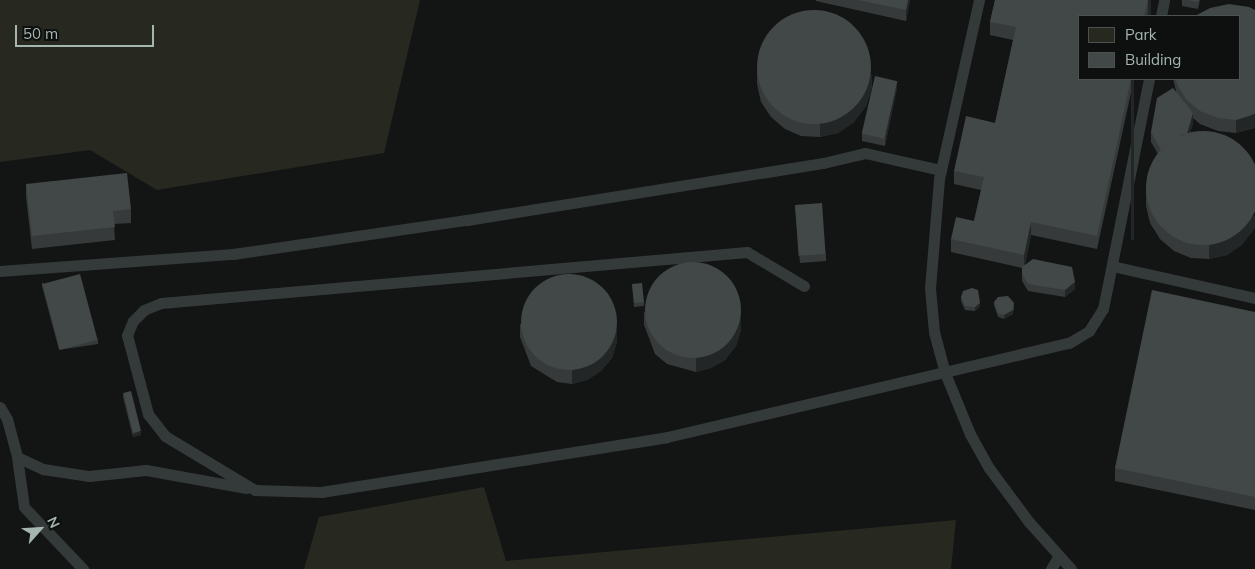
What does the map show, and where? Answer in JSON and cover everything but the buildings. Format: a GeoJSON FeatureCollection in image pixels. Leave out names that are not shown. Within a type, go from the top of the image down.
{"type":"FeatureCollection","features":[{"type":"Feature","properties":{"kind":"lane"},"geometry":{"type":"LineString","coordinates":[[979,0],[941,170],[930,288],[934,332],[945,373],[970,434],[989,468],[1058,557],[1071,569]]}},
{"type":"Feature","properties":{"kind":"lane"},"geometry":{"type":"LineString","coordinates":[[1161,15],[1164,0]]}},
{"type":"Feature","properties":{"kind":"lane"},"geometry":{"type":"LineString","coordinates":[[17,456],[44,469],[90,476],[146,470],[255,490],[321,492],[667,437],[1069,343],[1089,331],[1103,309],[1149,80]]}},
{"type":"Feature","properties":{"kind":"lane"},"geometry":{"type":"LineString","coordinates":[[0,271],[233,254],[467,220],[823,163],[865,153],[941,170]]}},
{"type":"Feature","properties":{"kind":"lane"},"geometry":{"type":"LineString","coordinates":[[255,490],[165,436],[148,414],[127,335],[133,321],[144,310],[161,303],[747,252],[804,286]]}},
{"type":"Feature","properties":{"kind":"lane"},"geometry":{"type":"LineString","coordinates":[[1112,266],[1255,298]]}},
{"type":"Feature","properties":{"kind":"lane"},"geometry":{"type":"LineString","coordinates":[[0,407],[8,419],[17,456],[24,507],[83,569]]}},
{"type":"Feature","properties":{"kind":"lane"},"geometry":{"type":"LineString","coordinates":[[1051,569],[1058,557]]}},
{"type":"Feature","properties":{"kind":"green space"},"geometry":{"type":"Polygon","coordinates":[[[0,0],[420,0],[384,153],[157,190],[90,150],[0,162],[0,0]]]}},
{"type":"Feature","properties":{"kind":"green space"},"geometry":{"type":"Polygon","coordinates":[[[484,487],[506,561],[956,520],[951,569],[304,569],[319,517],[484,487]]]}}]}
